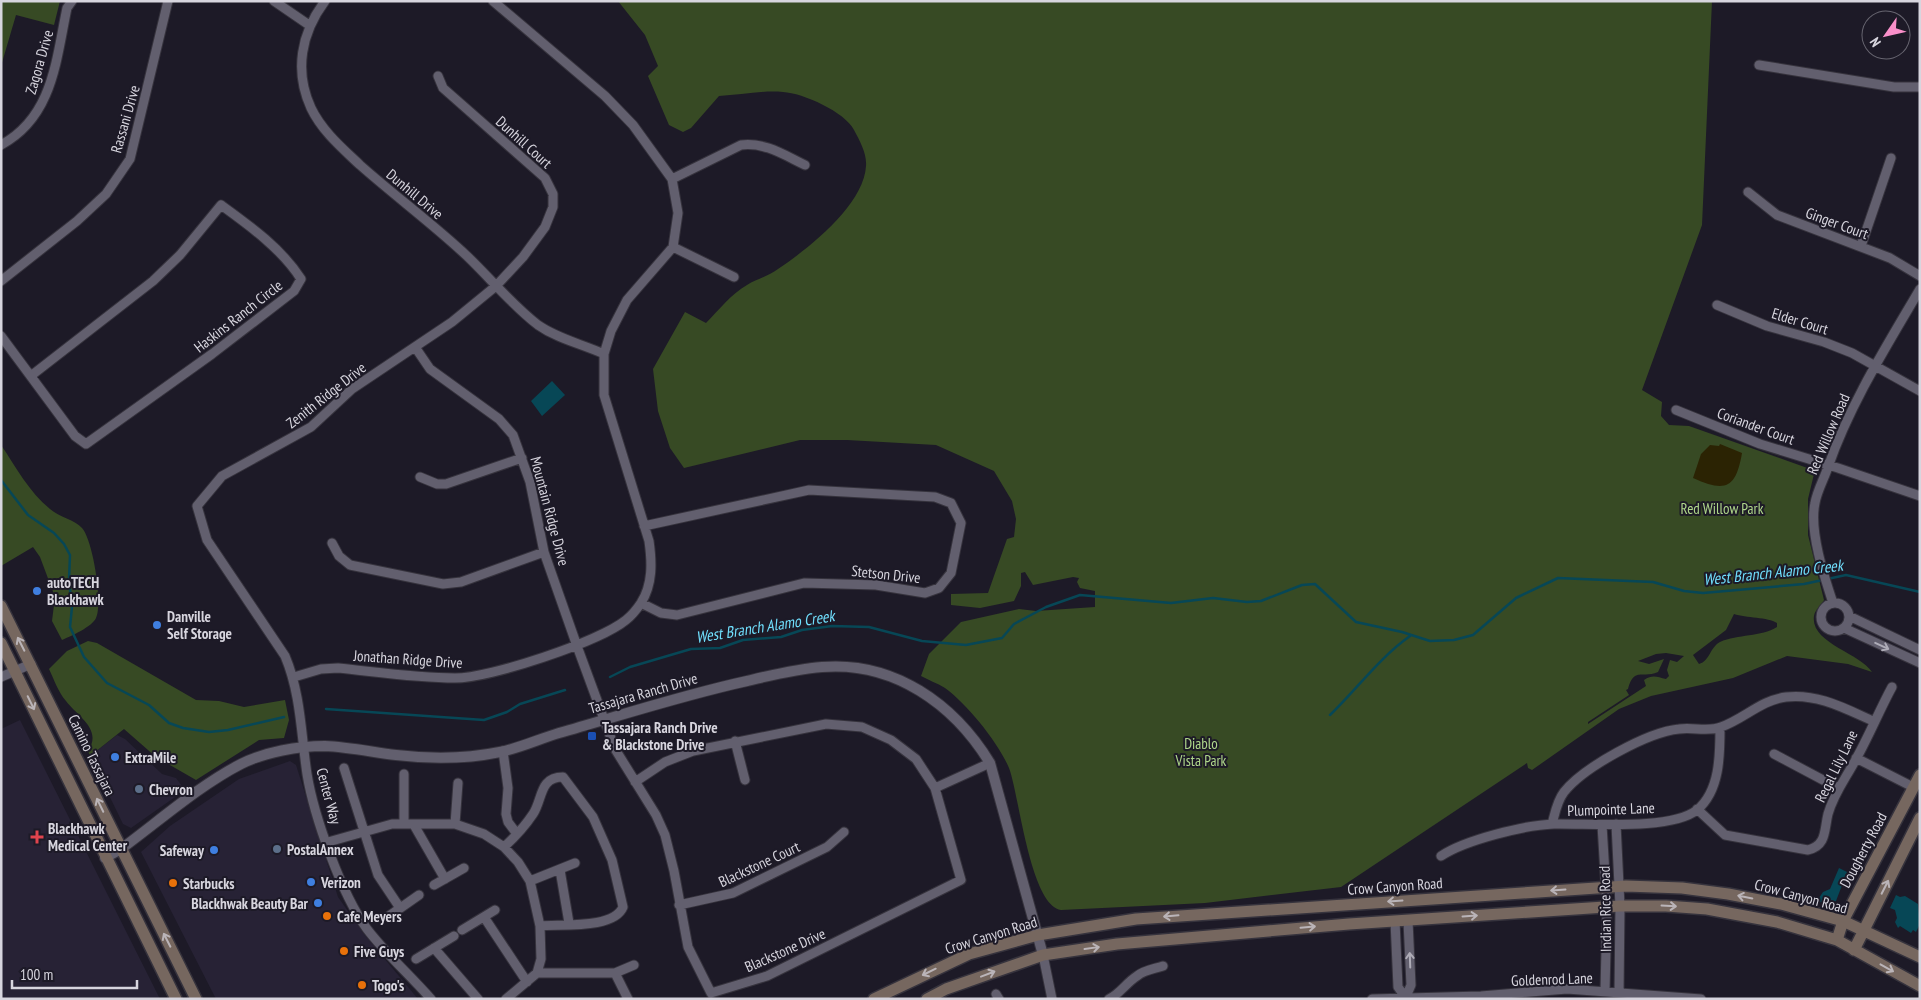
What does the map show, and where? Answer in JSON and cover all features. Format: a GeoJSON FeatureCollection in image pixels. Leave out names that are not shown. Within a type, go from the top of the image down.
{"type":"FeatureCollection","features":[{"type":"Feature","properties":{"kind":"main road","name":"Camino Tassajara"},"geometry":{"type":"LineString","coordinates":[[1,606],[196,999]]}},
{"type":"Feature","properties":{"kind":"main road"},"geometry":{"type":"LineString","coordinates":[[1,643],[105,858],[176,999]]}},
{"type":"Feature","properties":{"kind":"main road","name":"Dougherty Road"},"geometry":{"type":"LineString","coordinates":[[1837,940],[1843,921],[1920,775]]}},
{"type":"Feature","properties":{"kind":"main road"},"geometry":{"type":"LineString","coordinates":[[1854,950],[1920,818]]}},
{"type":"Feature","properties":{"kind":"main road","name":"Crow Canyon Road"},"geometry":{"type":"LineString","coordinates":[[874,999],[969,954],[1038,935],[1136,919],[1606,887],[1682,888],[1781,904],[1843,921],[1920,957]]}},
{"type":"Feature","properties":{"kind":"main road","name":"Crow Canyon Road"},"geometry":{"type":"LineString","coordinates":[[927,999],[946,989],[1043,955],[1145,941],[1408,920],[1620,906],[1666,906],[1732,912],[1777,922],[1837,940],[1920,986]]}},
{"type":"Feature","properties":{"kind":"street","name":"Zagora Drive"},"geometry":{"type":"LineString","coordinates":[[1,145],[16,137],[34,118],[49,89],[67,8],[72,1]]}},
{"type":"Feature","properties":{"kind":"street","name":"Rassani Drive"},"geometry":{"type":"LineString","coordinates":[[1,281],[77,221],[106,194],[130,159],[168,1]]}},
{"type":"Feature","properties":{"kind":"street"},"geometry":{"type":"LineString","coordinates":[[274,1],[309,25]]}},
{"type":"Feature","properties":{"kind":"street","name":"Dunhill Drive"},"geometry":{"type":"LineString","coordinates":[[325,1],[309,25],[302,64],[304,89],[312,109],[326,131],[375,178],[467,256],[496,286],[544,328],[557,336],[604,354]]}},
{"type":"Feature","properties":{"kind":"street"},"geometry":{"type":"LineString","coordinates":[[493,1],[605,96],[633,125],[672,179],[678,214],[673,247],[626,300],[611,331],[604,354],[604,395],[644,526],[652,562],[647,590],[641,603],[626,621],[577,646]]}},
{"type":"Feature","properties":{"kind":"street"},"geometry":{"type":"LineString","coordinates":[[1759,65],[1894,87],[1920,87]]}},
{"type":"Feature","properties":{"kind":"street","name":"Dunhill Court"},"geometry":{"type":"LineString","coordinates":[[438,76],[443,88],[545,178],[553,194],[553,207],[545,227],[523,257],[496,286]]}},
{"type":"Feature","properties":{"kind":"street"},"geometry":{"type":"LineString","coordinates":[[672,179],[741,145],[753,143],[773,149],[805,165]]}},
{"type":"Feature","properties":{"kind":"street"},"geometry":{"type":"LineString","coordinates":[[1861,246],[1892,158]]}},
{"type":"Feature","properties":{"kind":"street","name":"Ginger Court"},"geometry":{"type":"LineString","coordinates":[[1748,192],[1777,215],[1808,229],[1861,246],[1890,258],[1920,276]]}},
{"type":"Feature","properties":{"kind":"street","name":"Haskins Ranch Circle"},"geometry":{"type":"LineString","coordinates":[[221,205],[261,236],[292,265],[301,279],[294,291],[212,354],[86,444],[75,436],[32,376],[153,281],[180,256],[221,205]]}},
{"type":"Feature","properties":{"kind":"street"},"geometry":{"type":"LineString","coordinates":[[673,247],[734,277]]}},
{"type":"Feature","properties":{"kind":"street","name":"Zenith Ridge Drive"},"geometry":{"type":"LineString","coordinates":[[304,747],[294,677],[285,656],[207,540],[198,506],[222,476],[311,427],[352,390],[452,322],[496,286]]}},
{"type":"Feature","properties":{"kind":"street","name":"Red Willow Road"},"geometry":{"type":"LineString","coordinates":[[1831,598],[1814,522],[1814,503],[1834,447],[1874,366],[1920,289]]}},
{"type":"Feature","properties":{"kind":"street","name":"Elder Court"},"geometry":{"type":"LineString","coordinates":[[1717,304],[1767,326],[1824,342],[1852,353],[1920,390]]}},
{"type":"Feature","properties":{"kind":"street"},"geometry":{"type":"LineString","coordinates":[[1,336],[32,376]]}},
{"type":"Feature","properties":{"kind":"street","name":"Mountain Ridge Drive"},"geometry":{"type":"LineString","coordinates":[[415,348],[430,369],[499,419],[513,435],[530,482],[544,552],[604,720]]}},
{"type":"Feature","properties":{"kind":"street","name":"Coriander Court"},"geometry":{"type":"LineString","coordinates":[[1676,410],[1760,444],[1920,496]]}},
{"type":"Feature","properties":{"kind":"street"},"geometry":{"type":"LineString","coordinates":[[420,477],[437,484],[446,484],[522,458]]}},
{"type":"Feature","properties":{"kind":"street","name":"Stetson Drive"},"geometry":{"type":"LineString","coordinates":[[641,603],[661,613],[677,615],[804,584],[820,583],[876,585],[925,593],[939,588],[951,573],[961,523],[951,503],[935,497],[809,490],[644,526]]}},
{"type":"Feature","properties":{"kind":"street"},"geometry":{"type":"LineString","coordinates":[[332,543],[338,556],[350,565],[442,584],[461,582],[544,552]]}},
{"type":"Feature","properties":{"kind":"street"},"geometry":{"type":"LineString","coordinates":[[1920,650],[1849,616],[1844,606],[1831,598],[1821,612],[1822,624],[1832,632],[1844,628],[1920,663]]}},
{"type":"Feature","properties":{"kind":"street"},"geometry":{"type":"LineString","coordinates":[[1844,628],[1849,616]]}},
{"type":"Feature","properties":{"kind":"street","name":"Jonathan Ridge Drive"},"geometry":{"type":"LineString","coordinates":[[294,677],[321,669],[338,668],[456,678],[482,675],[577,646]]}},
{"type":"Feature","properties":{"kind":"street"},"geometry":{"type":"LineString","coordinates":[[1,677],[31,664]]}},
{"type":"Feature","properties":{"kind":"street","name":"Tassajara Ranch Drive"},"geometry":{"type":"LineString","coordinates":[[105,858],[121,849],[214,781],[242,763],[269,754],[304,747],[326,746],[431,757],[466,757],[503,751],[660,702],[790,672],[824,667],[852,667],[880,673],[916,687],[962,724],[990,763],[1043,955]]}},
{"type":"Feature","properties":{"kind":"street","name":"Regal Lily Lane"},"geometry":{"type":"LineString","coordinates":[[1697,810],[1725,835],[1808,850],[1816,848],[1822,842],[1831,804],[1838,788],[1856,758],[1873,721],[1892,687]]}},
{"type":"Feature","properties":{"kind":"street"},"geometry":{"type":"LineString","coordinates":[[1552,824],[1558,801],[1564,792],[1598,764],[1620,750],[1659,734],[1679,729],[1720,728],[1753,708],[1786,697],[1812,697],[1834,703],[1873,721]]}},
{"type":"Feature","properties":{"kind":"street","name":"Blackstone Drive"},"geometry":{"type":"LineString","coordinates":[[604,720],[615,750],[635,782],[656,815],[665,835],[674,871],[678,905],[688,947],[711,994],[766,976],[961,880],[935,788],[916,759],[891,740],[862,727],[826,724],[693,751],[666,762],[635,782]]}},
{"type":"Feature","properties":{"kind":"street"},"geometry":{"type":"LineString","coordinates":[[1697,810],[1710,793],[1716,776],[1720,753],[1720,728]]}},
{"type":"Feature","properties":{"kind":"street"},"geometry":{"type":"LineString","coordinates":[[736,741],[745,780]]}},
{"type":"Feature","properties":{"kind":"street","name":"Center Way"},"geometry":{"type":"LineString","coordinates":[[304,747],[308,777],[328,842],[354,909],[385,951],[431,999]]}},
{"type":"Feature","properties":{"kind":"street"},"geometry":{"type":"LineString","coordinates":[[503,751],[508,788],[506,814],[508,822],[517,834]]}},
{"type":"Feature","properties":{"kind":"street"},"geometry":{"type":"LineString","coordinates":[[1774,754],[1838,788]]}},
{"type":"Feature","properties":{"kind":"street"},"geometry":{"type":"LineString","coordinates":[[1856,758],[1913,787]]}},
{"type":"Feature","properties":{"kind":"street"},"geometry":{"type":"LineString","coordinates":[[935,788],[990,763]]}},
{"type":"Feature","properties":{"kind":"street"},"geometry":{"type":"LineString","coordinates":[[344,768],[378,875],[400,908]]}},
{"type":"Feature","properties":{"kind":"street"},"geometry":{"type":"LineString","coordinates":[[404,774],[404,824]]}},
{"type":"Feature","properties":{"kind":"street"},"geometry":{"type":"LineString","coordinates":[[504,847],[535,812],[539,795],[546,782],[556,777],[563,777],[593,816],[612,860],[623,907],[620,914],[611,920],[597,923],[540,926]]}},
{"type":"Feature","properties":{"kind":"street"},"geometry":{"type":"LineString","coordinates":[[455,824],[458,784]]}},
{"type":"Feature","properties":{"kind":"street","name":"Plumpointe Lane"},"geometry":{"type":"LineString","coordinates":[[1442,856],[1456,846],[1552,824],[1602,825],[1665,821],[1697,810]]}},
{"type":"Feature","properties":{"kind":"street"},"geometry":{"type":"LineString","coordinates":[[328,842],[363,830],[392,824],[455,824],[484,834],[504,847],[520,864],[530,881],[540,926],[541,952],[537,973],[511,997]]}},
{"type":"Feature","properties":{"kind":"street","name":"Indian Rice Road"},"geometry":{"type":"LineString","coordinates":[[1616,824],[1620,906],[1619,992]]}},
{"type":"Feature","properties":{"kind":"street"},"geometry":{"type":"LineString","coordinates":[[414,825],[446,879]]}},
{"type":"Feature","properties":{"kind":"street","name":"Indian Rice Road"},"geometry":{"type":"LineString","coordinates":[[1602,825],[1607,907],[1605,992]]}},
{"type":"Feature","properties":{"kind":"street","name":"Blackstone Court"},"geometry":{"type":"LineString","coordinates":[[678,905],[733,893],[827,847],[844,832]]}},
{"type":"Feature","properties":{"kind":"street"},"geometry":{"type":"LineString","coordinates":[[530,881],[575,863]]}},
{"type":"Feature","properties":{"kind":"street"},"geometry":{"type":"LineString","coordinates":[[434,886],[464,868]]}},
{"type":"Feature","properties":{"kind":"street"},"geometry":{"type":"LineString","coordinates":[[560,870],[570,923]]}},
{"type":"Feature","properties":{"kind":"street"},"geometry":{"type":"LineString","coordinates":[[389,916],[420,895]]}},
{"type":"Feature","properties":{"kind":"street"},"geometry":{"type":"LineString","coordinates":[[462,930],[495,910]]}},
{"type":"Feature","properties":{"kind":"street"},"geometry":{"type":"LineString","coordinates":[[484,917],[527,982]]}},
{"type":"Feature","properties":{"kind":"street"},"geometry":{"type":"LineString","coordinates":[[1404,998],[1411,985],[1408,920]]}},
{"type":"Feature","properties":{"kind":"street"},"geometry":{"type":"LineString","coordinates":[[1395,921],[1398,987],[1404,998]]}},
{"type":"Feature","properties":{"kind":"street"},"geometry":{"type":"LineString","coordinates":[[416,959],[454,936]]}},
{"type":"Feature","properties":{"kind":"street"},"geometry":{"type":"LineString","coordinates":[[434,948],[478,999]]}},
{"type":"Feature","properties":{"kind":"street"},"geometry":{"type":"LineString","coordinates":[[1043,955],[1052,999]]}},
{"type":"Feature","properties":{"kind":"street"},"geometry":{"type":"LineString","coordinates":[[537,973],[615,973],[634,965]]}},
{"type":"Feature","properties":{"kind":"street"},"geometry":{"type":"LineString","coordinates":[[1109,999],[1121,993],[1140,974],[1163,966]]}},
{"type":"Feature","properties":{"kind":"street"},"geometry":{"type":"LineString","coordinates":[[615,973],[628,999]]}},
{"type":"Feature","properties":{"kind":"street","name":"Goldenrod Lane"},"geometry":{"type":"LineString","coordinates":[[1372,999],[1481,996],[1567,989],[1701,999]]}},
{"type":"Feature","properties":{"kind":"shaded area"},"geometry":{"type":"Polygon","coordinates":[[[20,720],[160,999],[1,999],[1,729],[20,720]]]}},
{"type":"Feature","properties":{"kind":"shaded area"},"geometry":{"type":"Polygon","coordinates":[[[117,735],[125,739],[162,774],[176,778],[185,790],[131,828],[123,824],[90,756],[117,735]]]}},
{"type":"Feature","properties":{"kind":"shaded area"},"geometry":{"type":"Polygon","coordinates":[[[290,761],[296,765],[338,897],[364,934],[418,999],[216,999],[141,852],[170,826],[239,779],[290,761]]]}},
{"type":"Feature","properties":{"kind":"green space"},"geometry":{"type":"Polygon","coordinates":[[[1,1],[60,1],[54,25],[16,15],[1,66],[1,1]]]}},
{"type":"Feature","properties":{"kind":"green space"},"geometry":{"type":"Polygon","coordinates":[[[618,1],[1712,1],[1702,225],[1642,390],[1662,402],[1661,416],[1669,425],[1689,426],[1813,470],[1814,474],[1808,499],[1808,535],[1824,600],[1814,616],[1815,625],[1827,641],[1866,665],[1872,672],[1848,664],[1787,656],[1733,678],[1651,696],[1619,709],[1532,770],[1528,768],[1527,763],[1341,887],[1205,903],[1061,910],[1050,904],[1041,889],[1027,847],[1013,781],[1004,758],[981,724],[954,695],[942,686],[921,676],[929,654],[961,622],[1019,609],[1036,611],[1095,607],[1095,591],[1080,588],[1077,582],[1079,578],[1073,577],[1033,585],[1025,572],[1021,573],[1021,586],[1014,601],[980,608],[951,605],[951,594],[988,593],[1007,539],[1014,537],[1016,519],[1012,501],[994,471],[936,445],[847,440],[800,440],[684,468],[670,448],[658,411],[653,369],[685,312],[706,323],[741,289],[767,276],[804,250],[833,225],[856,196],[863,181],[866,161],[861,143],[849,123],[833,110],[791,93],[768,92],[719,96],[691,128],[683,132],[669,125],[648,76],[658,66],[645,35],[618,1]],[[1734,614],[1726,630],[1693,655],[1699,664],[1706,660],[1714,647],[1720,642],[1764,632],[1777,627],[1777,623],[1773,621],[1734,614]],[[1666,653],[1656,654],[1638,661],[1649,664],[1664,659],[1658,672],[1636,675],[1626,690],[1629,695],[1588,722],[1588,724],[1646,686],[1644,680],[1647,678],[1655,676],[1666,679],[1669,676],[1667,670],[1670,660],[1677,662],[1684,656],[1666,653]]]}},
{"type":"Feature","properties":{"kind":"green space"},"geometry":{"type":"Polygon","coordinates":[[[1,445],[23,479],[42,502],[54,512],[82,528],[90,545],[98,587],[98,611],[96,618],[86,628],[62,640],[52,621],[55,597],[40,557],[33,547],[1,566],[1,445]]]}},
{"type":"Feature","properties":{"kind":"green space"},"geometry":{"type":"Polygon","coordinates":[[[88,641],[97,643],[196,700],[219,701],[244,707],[285,700],[289,720],[284,738],[259,740],[196,780],[156,757],[124,729],[90,756],[88,751],[92,743],[91,729],[58,690],[49,669],[67,651],[88,641]]]}},
{"type":"Feature","properties":{"kind":"sand"},"geometry":{"type":"Polygon","coordinates":[[[1720,444],[1742,453],[1740,465],[1733,480],[1721,486],[1704,483],[1693,478],[1701,454],[1710,445],[1719,446],[1720,444]]]}},
{"type":"Feature","properties":{"kind":"water"},"geometry":{"type":"Polygon","coordinates":[[[552,381],[565,395],[542,416],[531,401],[552,381]]]}},
{"type":"Feature","properties":{"kind":"water"},"geometry":{"type":"Polygon","coordinates":[[[1839,868],[1847,872],[1836,901],[1829,905],[1817,901],[1823,892],[1830,889],[1839,868]]]}},
{"type":"Feature","properties":{"kind":"water"},"geometry":{"type":"Polygon","coordinates":[[[1896,895],[1900,897],[1905,896],[1918,904],[1920,924],[1916,932],[1913,930],[1911,933],[1900,926],[1898,928],[1895,922],[1897,918],[1895,910],[1890,908],[1896,895]]]}},
{"type":"Feature","properties":{"kind":"waterway","name":"West Branch Alamo Creek"},"geometry":{"type":"LineString","coordinates":[[1,480],[28,515],[54,533],[64,544],[70,555],[69,580],[72,607],[70,627],[84,657],[107,683],[149,705],[169,723],[183,728],[209,732],[228,730],[284,717]]}},
{"type":"Feature","properties":{"kind":"waterway","name":"West Branch Alamo Creek"},"geometry":{"type":"LineString","coordinates":[[610,677],[630,667],[691,649],[720,648],[743,640],[781,637],[802,630],[832,626],[869,627],[922,641],[966,645],[1002,638],[1014,624],[1046,607],[1080,595],[1171,603],[1213,598],[1247,602],[1261,601],[1302,585],[1315,584],[1356,622],[1402,632],[1430,641],[1454,640],[1473,635],[1516,598],[1558,578],[1653,582],[1684,591],[1703,593],[1804,584],[1846,575],[1920,592]]}},
{"type":"Feature","properties":{"kind":"waterway"},"geometry":{"type":"LineString","coordinates":[[1330,715],[1378,664],[1410,636]]}},
{"type":"Feature","properties":{"kind":"waterway","name":"West Branch Alamo Creek"},"geometry":{"type":"LineString","coordinates":[[326,709],[484,720],[507,712],[520,704],[565,690]]}},
{"type":"Feature","properties":{"kind":"place","name":"autoTECH Blackhawk"},"geometry":{"type":"Point","coordinates":[37,591]}},
{"type":"Feature","properties":{"kind":"place","name":"Danville Self Storage"},"geometry":{"type":"Point","coordinates":[157,625]}},
{"type":"Feature","properties":{"kind":"place","name":"Tassajara Ranch Drive & Blackstone Drive"},"geometry":{"type":"Point","coordinates":[592,736]}},
{"type":"Feature","properties":{"kind":"place","name":"ExtraMile"},"geometry":{"type":"Point","coordinates":[115,757]}},
{"type":"Feature","properties":{"kind":"place","name":"Chevron"},"geometry":{"type":"Point","coordinates":[139,789]}},
{"type":"Feature","properties":{"kind":"place","name":"Blackhawk Medical Center"},"geometry":{"type":"Point","coordinates":[37,837]}},
{"type":"Feature","properties":{"kind":"place","name":"PostalAnnex"},"geometry":{"type":"Point","coordinates":[277,849]}},
{"type":"Feature","properties":{"kind":"place","name":"Safeway"},"geometry":{"type":"Point","coordinates":[214,850]}},
{"type":"Feature","properties":{"kind":"place","name":"Verizon"},"geometry":{"type":"Point","coordinates":[311,882]}},
{"type":"Feature","properties":{"kind":"place","name":"Starbucks"},"geometry":{"type":"Point","coordinates":[173,883]}},
{"type":"Feature","properties":{"kind":"place","name":"Blackhwak Beauty Bar"},"geometry":{"type":"Point","coordinates":[318,903]}},
{"type":"Feature","properties":{"kind":"place","name":"Cafe Meyers"},"geometry":{"type":"Point","coordinates":[327,916]}},
{"type":"Feature","properties":{"kind":"place","name":"Five Guys"},"geometry":{"type":"Point","coordinates":[344,951]}},
{"type":"Feature","properties":{"kind":"place","name":"Togo's"},"geometry":{"type":"Point","coordinates":[362,985]}},
{"type":"Feature","properties":{"kind":"park label","name":"Red Willow Park"},"geometry":{"type":"Point","coordinates":[1722,508]}},
{"type":"Feature","properties":{"kind":"park label","name":"Diablo Vista Park"},"geometry":{"type":"Point","coordinates":[1201,752]}}]}
